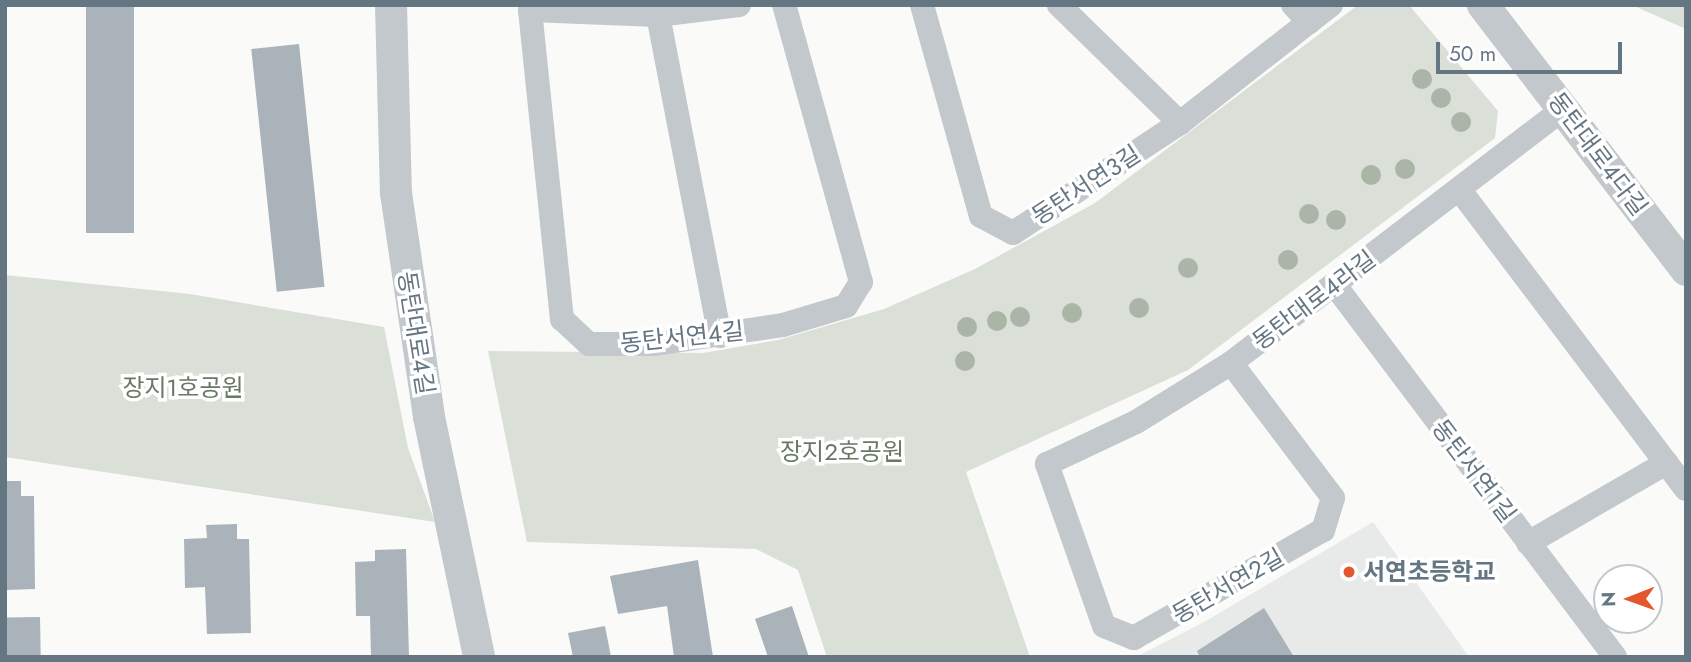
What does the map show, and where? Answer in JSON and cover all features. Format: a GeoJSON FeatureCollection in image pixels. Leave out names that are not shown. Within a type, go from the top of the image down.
{"type":"FeatureCollection","features":[{"type":"Feature","properties":{"kind":"street","name":"동탄대로4길"},"geometry":{"type":"LineString","coordinates":[[391,5],[396,193],[429,417],[479,657]]}},
{"type":"Feature","properties":{"kind":"street","name":"동탄서연4길"},"geometry":{"type":"LineString","coordinates":[[739,5],[658,15],[530,7],[562,319],[589,344],[720,336],[846,306],[861,282],[784,5]]}},
{"type":"Feature","properties":{"kind":"street","name":"동탄서연3길"},"geometry":{"type":"LineString","coordinates":[[922,5],[981,216],[1013,233],[1180,123],[1301,13],[1331,5]]}},
{"type":"Feature","properties":{"kind":"street"},"geometry":{"type":"LineString","coordinates":[[1059,5],[1180,123]]}},
{"type":"Feature","properties":{"kind":"street","name":"동탄대로4다길"},"geometry":{"type":"LineString","coordinates":[[1483,5],[1686,270]]}},
{"type":"Feature","properties":{"kind":"street"},"geometry":{"type":"LineString","coordinates":[[658,15],[720,336]]}},
{"type":"Feature","properties":{"kind":"street","name":"동탄대로4라길"},"geometry":{"type":"LineString","coordinates":[[1047,464],[1136,422],[1231,363],[1564,108]]}},
{"type":"Feature","properties":{"kind":"street"},"geometry":{"type":"LineString","coordinates":[[1460,189],[1686,489]]}},
{"type":"Feature","properties":{"kind":"street","name":"동탄서연1길"},"geometry":{"type":"LineString","coordinates":[[1334,284],[1615,657]]}},
{"type":"Feature","properties":{"kind":"street","name":"동탄서연2길"},"geometry":{"type":"LineString","coordinates":[[1047,464],[1104,626],[1134,638],[1231,587],[1323,530],[1333,498],[1231,363]]}},
{"type":"Feature","properties":{"kind":"street"},"geometry":{"type":"LineString","coordinates":[[1528,543],[1666,463]]}},
{"type":"Feature","properties":{"kind":"shaded area","name":"서연초등학교"},"geometry":{"type":"Polygon","coordinates":[[[1373,522],[1469,657],[1136,657],[1204,622],[1373,522]]]}},
{"type":"Feature","properties":{"kind":"green space","name":"장지2호공원"},"geometry":{"type":"Polygon","coordinates":[[[1358,5],[1409,5],[1498,111],[1495,138],[1188,370],[966,472],[1030,657],[827,657],[798,570],[756,549],[527,542],[488,351],[703,353],[778,340],[884,309],[975,269],[1095,203],[1358,5]]]}},
{"type":"Feature","properties":{"kind":"green space"},"geometry":{"type":"Polygon","coordinates":[[[1632,5],[1686,5],[1686,29],[1632,5]]]}},
{"type":"Feature","properties":{"kind":"green space","name":"장지1호공원"},"geometry":{"type":"Polygon","coordinates":[[[5,275],[190,294],[384,327],[408,448],[435,522],[5,457],[5,275]]]}},
{"type":"Feature","properties":{"kind":"building"},"geometry":{"type":"Polygon","coordinates":[[[86,5],[134,5],[134,233],[86,233],[86,5]]]}},
{"type":"Feature","properties":{"kind":"building"},"geometry":{"type":"Polygon","coordinates":[[[299,44],[325,287],[277,292],[251,49],[299,44]]]}},
{"type":"Feature","properties":{"kind":"building"},"geometry":{"type":"Polygon","coordinates":[[[5,481],[21,481],[21,496],[34,496],[35,589],[5,590],[5,481]]]}},
{"type":"Feature","properties":{"kind":"building"},"geometry":{"type":"Polygon","coordinates":[[[237,524],[237,539],[249,539],[251,633],[207,634],[205,587],[185,588],[184,539],[207,538],[206,525],[237,524]]]}},
{"type":"Feature","properties":{"kind":"building"},"geometry":{"type":"Polygon","coordinates":[[[406,549],[409,657],[371,657],[370,616],[356,616],[355,562],[375,561],[375,550],[406,549]]]}},
{"type":"Feature","properties":{"kind":"building"},"geometry":{"type":"Polygon","coordinates":[[[698,560],[713,657],[674,657],[667,606],[618,614],[610,576],[698,560]]]}},
{"type":"Feature","properties":{"kind":"building"},"geometry":{"type":"Polygon","coordinates":[[[792,606],[809,657],[768,657],[755,619],[792,606]]]}},
{"type":"Feature","properties":{"kind":"building"},"geometry":{"type":"Polygon","coordinates":[[[1264,608],[1294,657],[1200,657],[1197,651],[1264,608]]]}},
{"type":"Feature","properties":{"kind":"building"},"geometry":{"type":"Polygon","coordinates":[[[40,617],[41,657],[6,657],[5,618],[40,617]]]}},
{"type":"Feature","properties":{"kind":"building"},"geometry":{"type":"Polygon","coordinates":[[[605,626],[611,657],[573,657],[568,633],[605,626]]]}},
{"type":"Feature","properties":{"kind":"place","name":"서연초등학교"},"geometry":{"type":"Point","coordinates":[1349,572]}}]}
